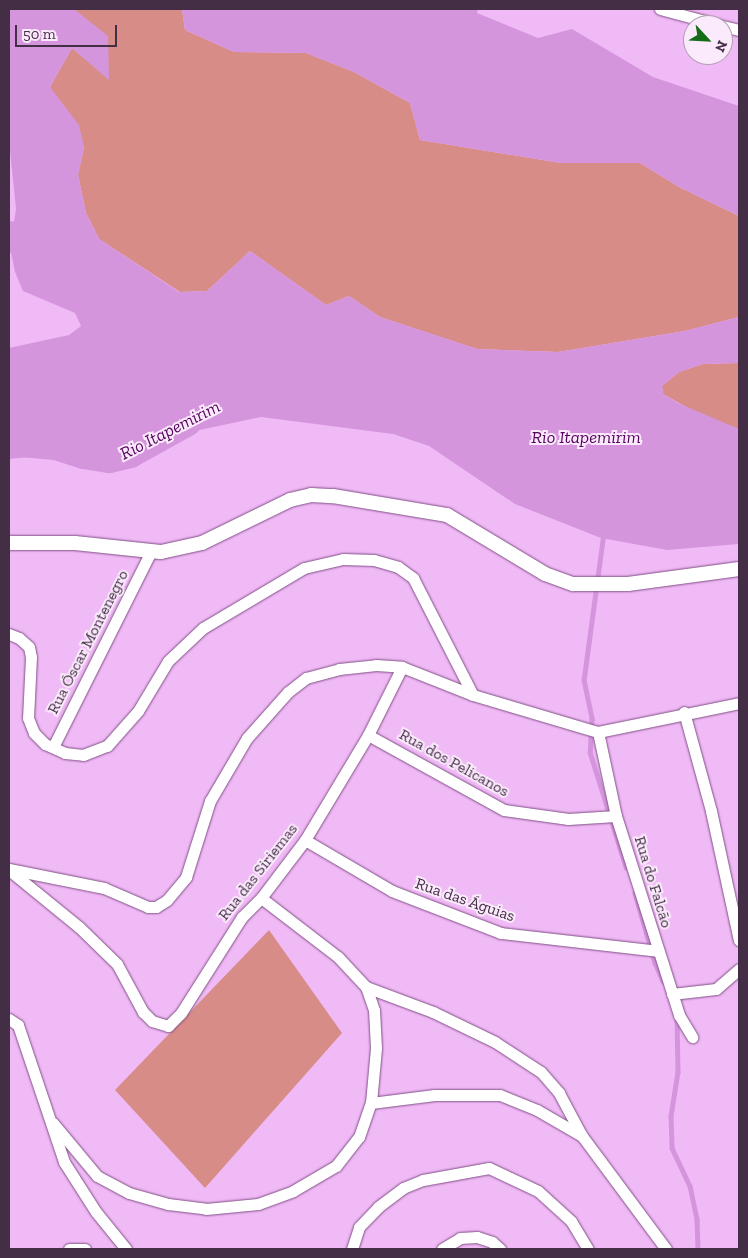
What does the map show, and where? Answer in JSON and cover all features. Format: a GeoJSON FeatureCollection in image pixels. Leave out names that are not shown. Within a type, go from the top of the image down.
{"type":"FeatureCollection","features":[{"type":"Feature","properties":{"kind":"street"},"geometry":{"type":"LineString","coordinates":[[660,9],[683,15]]}},
{"type":"Feature","properties":{"kind":"street"},"geometry":{"type":"LineString","coordinates":[[9,543],[75,543],[151,551],[202,543],[290,500],[311,495],[374,500],[447,515],[545,574],[573,584],[628,584],[739,569]]}},
{"type":"Feature","properties":{"kind":"street","name":"Rua Óscar Montenegro"},"geometry":{"type":"LineString","coordinates":[[53,747],[151,551]]}},
{"type":"Feature","properties":{"kind":"street"},"geometry":{"type":"LineString","coordinates":[[9,634],[19,638],[29,647],[31,658],[28,718],[34,733],[53,747],[83,755],[107,746],[138,711],[168,661],[203,628],[304,568],[342,559],[374,560],[398,567],[413,578],[473,695]]}},
{"type":"Feature","properties":{"kind":"street"},"geometry":{"type":"LineString","coordinates":[[9,870],[104,888],[148,907],[156,907],[167,900],[186,877],[210,801],[247,738],[288,692],[306,678],[339,669],[376,665],[402,667],[473,695],[598,732],[642,725],[684,712],[739,703]]}},
{"type":"Feature","properties":{"kind":"street","name":"Rua das Siriemas"},"geometry":{"type":"LineString","coordinates":[[9,870],[79,927],[117,964],[143,1012],[152,1021],[168,1026],[181,1012],[242,917],[261,898],[306,840],[368,735],[402,667]]}},
{"type":"Feature","properties":{"kind":"street"},"geometry":{"type":"LineString","coordinates":[[684,712],[711,811],[739,940]]}},
{"type":"Feature","properties":{"kind":"street","name":"Rua do Falcão"},"geometry":{"type":"LineString","coordinates":[[598,732],[616,816],[672,994],[692,1037]]}},
{"type":"Feature","properties":{"kind":"street","name":"Rua dos Pelicanos"},"geometry":{"type":"LineString","coordinates":[[368,735],[504,810],[568,819],[616,816]]}},
{"type":"Feature","properties":{"kind":"street","name":"Rua das Águias"},"geometry":{"type":"LineString","coordinates":[[306,840],[392,890],[501,933],[658,951]]}},
{"type":"Feature","properties":{"kind":"street"},"geometry":{"type":"LineString","coordinates":[[53,1123],[97,1176],[129,1193],[168,1204],[206,1208],[258,1204],[294,1191],[336,1166],[359,1137],[371,1103],[376,1048],[374,1010],[366,987],[338,957],[261,898]]}},
{"type":"Feature","properties":{"kind":"street"},"geometry":{"type":"LineString","coordinates":[[672,994],[716,989],[739,969]]}},
{"type":"Feature","properties":{"kind":"street"},"geometry":{"type":"LineString","coordinates":[[366,987],[433,1012],[495,1042],[541,1072],[559,1093],[582,1136],[666,1249]]}},
{"type":"Feature","properties":{"kind":"street"},"geometry":{"type":"LineString","coordinates":[[9,1019],[18,1025],[53,1123],[64,1162],[96,1212],[126,1249]]}},
{"type":"Feature","properties":{"kind":"street"},"geometry":{"type":"LineString","coordinates":[[371,1103],[434,1095],[500,1095],[537,1110],[582,1136]]}},
{"type":"Feature","properties":{"kind":"street"},"geometry":{"type":"LineString","coordinates":[[352,1249],[359,1227],[378,1207],[403,1188],[423,1180],[489,1168],[538,1191],[571,1221],[588,1249]]}},
{"type":"Feature","properties":{"kind":"street"},"geometry":{"type":"LineString","coordinates":[[442,1249],[460,1238],[477,1238],[492,1242],[500,1249]]}},
{"type":"Feature","properties":{"kind":"street"},"geometry":{"type":"LineString","coordinates":[[69,1249],[85,1249]]}},
{"type":"Feature","properties":{"kind":"shaded area"},"geometry":{"type":"Polygon","coordinates":[[[74,9],[182,9],[185,30],[234,52],[306,53],[354,72],[410,103],[420,140],[561,163],[640,163],[679,187],[739,216],[739,317],[685,331],[558,352],[477,349],[380,317],[349,296],[326,305],[250,251],[207,291],[180,292],[99,239],[86,213],[78,175],[84,147],[50,87],[72,48],[109,79],[83,17],[74,9]]]}},
{"type":"Feature","properties":{"kind":"shaded area"},"geometry":{"type":"Polygon","coordinates":[[[739,363],[739,429],[697,413],[663,394],[662,386],[679,372],[703,364],[739,363]]]}},
{"type":"Feature","properties":{"kind":"shaded area"},"geometry":{"type":"Polygon","coordinates":[[[269,930],[342,1033],[205,1188],[115,1090],[269,930]]]}},
{"type":"Feature","properties":{"kind":"water","name":"Rio Itapemirim"},"geometry":{"type":"Polygon","coordinates":[[[9,9],[74,9],[108,36],[109,80],[72,48],[50,87],[79,125],[84,147],[78,175],[86,213],[99,239],[179,292],[207,291],[250,251],[326,305],[349,296],[380,317],[477,349],[558,352],[685,331],[739,317],[739,363],[703,364],[679,372],[662,386],[663,394],[678,403],[739,429],[739,544],[667,550],[601,538],[515,504],[429,446],[393,434],[261,417],[115,448],[9,459],[9,348],[69,335],[81,326],[75,313],[23,291],[15,272],[10,247],[16,209],[9,141],[9,9]]]}},
{"type":"Feature","properties":{"kind":"water"},"geometry":{"type":"Polygon","coordinates":[[[182,9],[478,9],[477,13],[538,38],[572,29],[653,77],[739,106],[739,216],[679,187],[640,163],[561,163],[420,140],[410,103],[354,72],[306,53],[234,52],[185,30],[182,9]]]}},
{"type":"Feature","properties":{"kind":"waterway","name":"Rio Itapemirim"},"geometry":{"type":"LineString","coordinates":[[9,233],[35,260]]}},
{"type":"Feature","properties":{"kind":"waterway","name":"Rio Itapemirim"},"geometry":{"type":"LineString","coordinates":[[9,443],[55,447],[83,456],[109,460],[130,455],[188,423]]}},
{"type":"Feature","properties":{"kind":"waterway"},"geometry":{"type":"LineString","coordinates":[[604,533],[584,680],[592,719],[590,752],[626,867]]}},
{"type":"Feature","properties":{"kind":"waterway"},"geometry":{"type":"LineString","coordinates":[[635,893],[655,963],[663,981]]}},
{"type":"Feature","properties":{"kind":"waterway"},"geometry":{"type":"LineString","coordinates":[[677,1019],[678,1072],[671,1116],[672,1148],[690,1186],[697,1220],[698,1249]]}}]}
